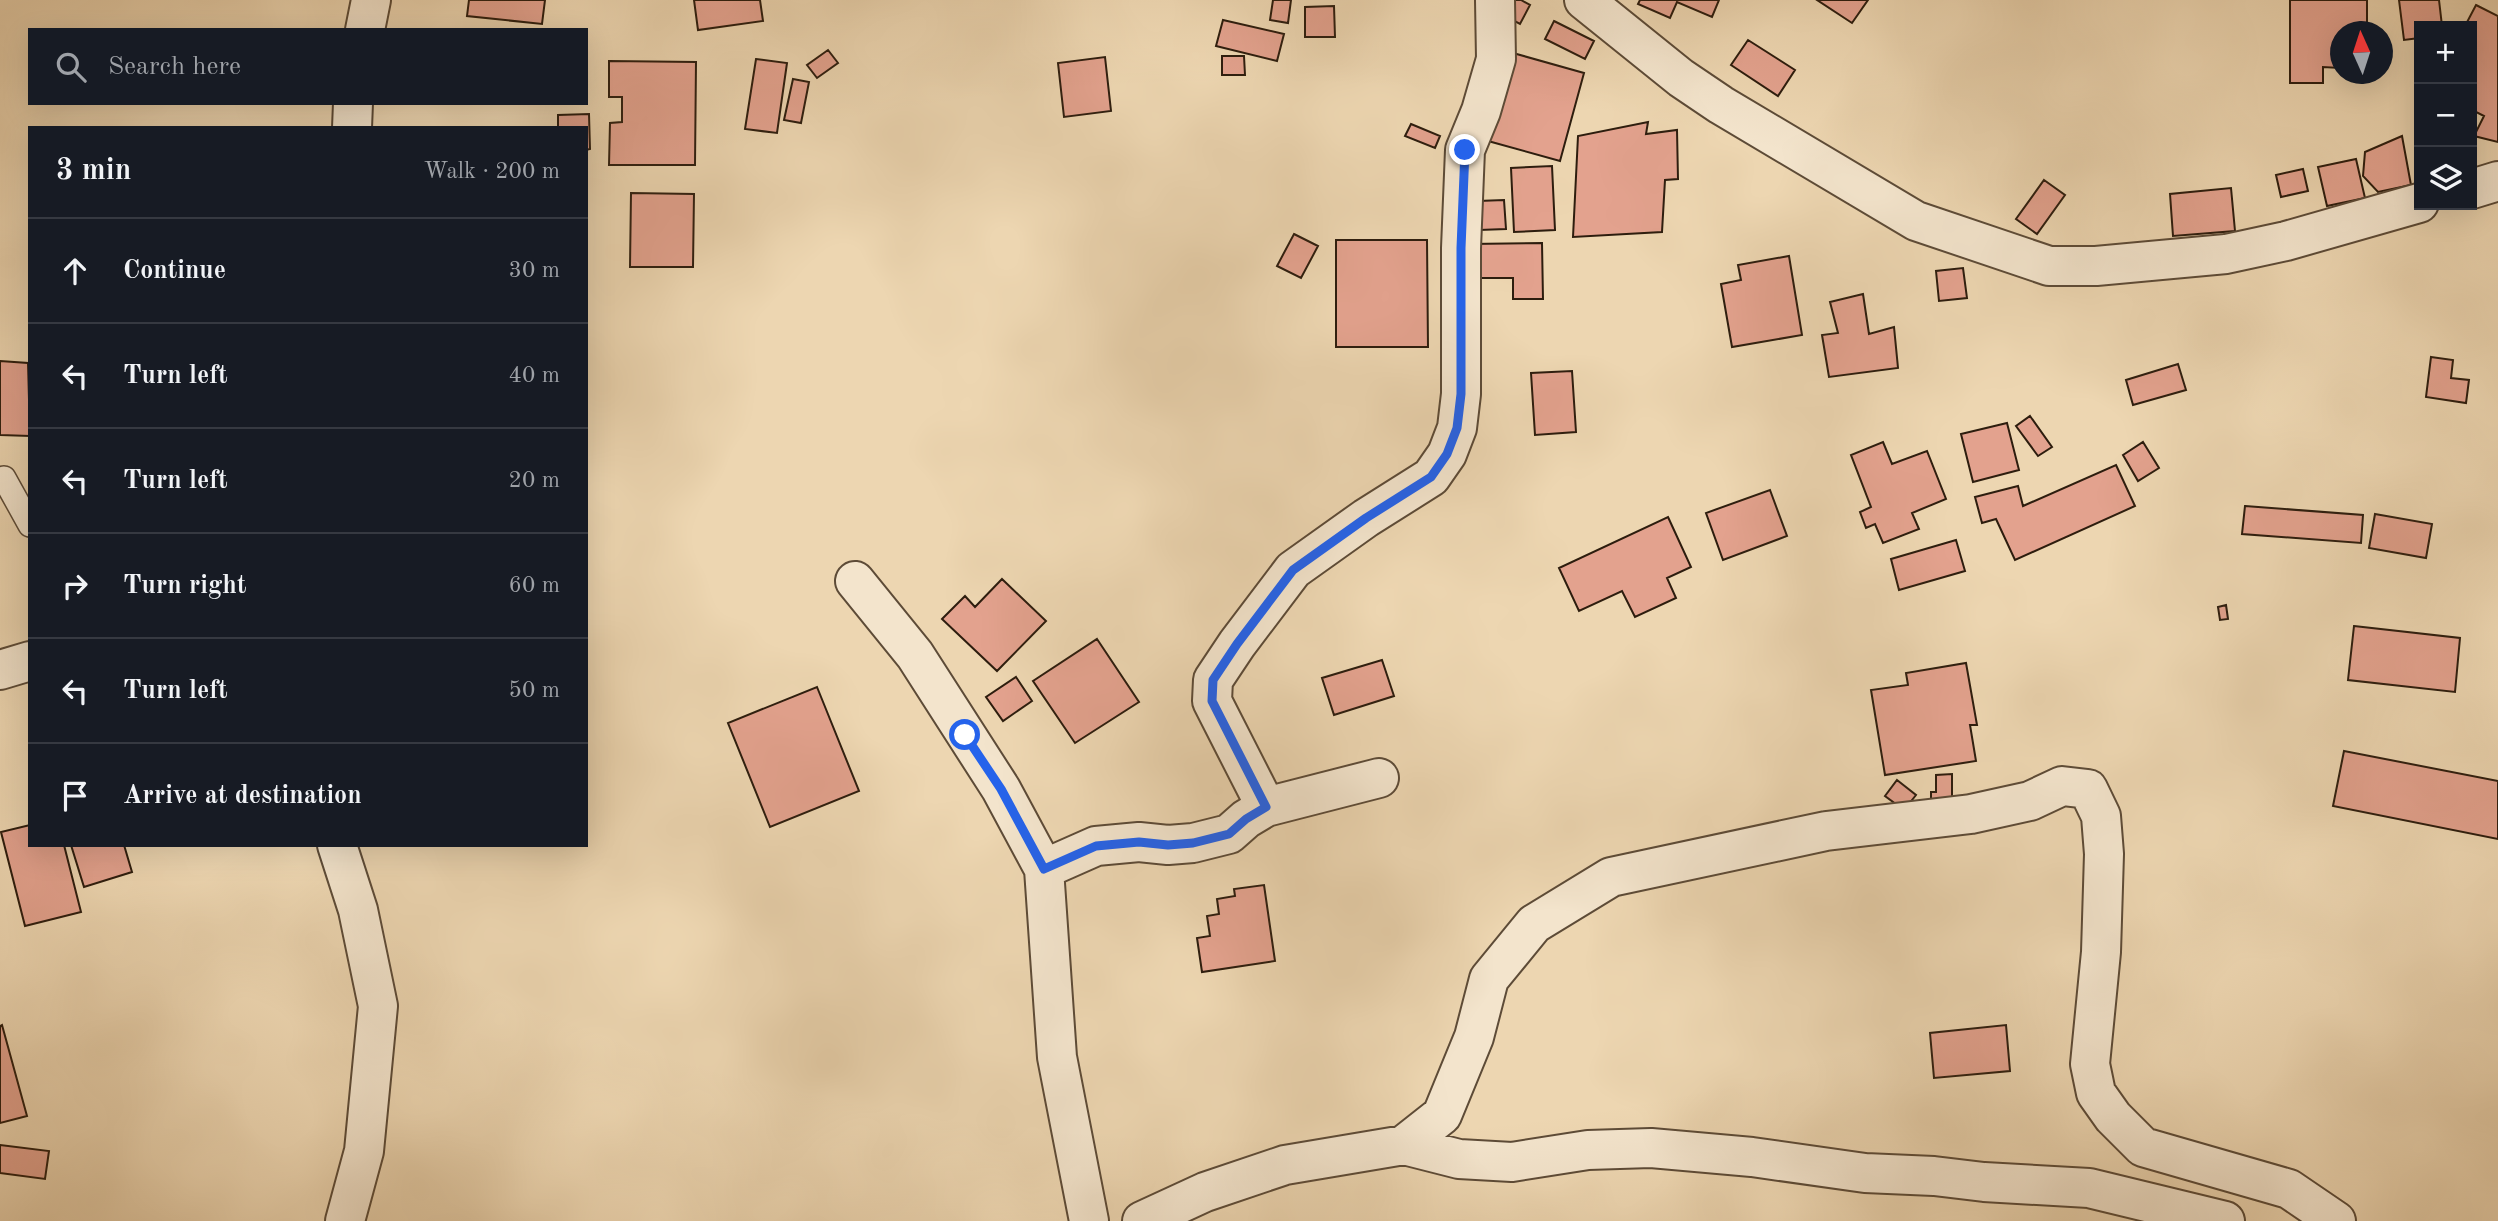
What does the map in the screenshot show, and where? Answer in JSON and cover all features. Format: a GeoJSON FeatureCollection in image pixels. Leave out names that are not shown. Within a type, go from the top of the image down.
{"type":"FeatureCollection","features":[{"type":"Feature","properties":{"kind":"street"},"geometry":{"type":"LineString","coordinates":[[365,28],[371,0]]}},
{"type":"Feature","properties":{"kind":"street"},"geometry":{"type":"LineString","coordinates":[[1266,807],[1212,701],[1213,680],[1293,570],[1366,518],[1431,477],[1447,454],[1457,428],[1461,394],[1461,248],[1465,150],[1496,59],[1495,0]]}},
{"type":"Feature","properties":{"kind":"street"},"geometry":{"type":"LineString","coordinates":[[1584,0],[1681,78],[1721,105],[1916,221],[2049,266],[2096,266],[2226,254],[2414,203]]}},
{"type":"Feature","properties":{"kind":"street"},"geometry":{"type":"LineString","coordinates":[[352,126],[353,105]]}},
{"type":"Feature","properties":{"kind":"street"},"geometry":{"type":"LineString","coordinates":[[2477,187],[2498,181]]}},
{"type":"Feature","properties":{"kind":"street"},"geometry":{"type":"LineString","coordinates":[[855,581],[915,655],[1001,789],[1044,869],[1057,1057],[1089,1221]]}},
{"type":"Feature","properties":{"kind":"street"},"geometry":{"type":"LineString","coordinates":[[0,670],[28,662]]}},
{"type":"Feature","properties":{"kind":"street"},"geometry":{"type":"LineString","coordinates":[[1044,869],[1096,846],[1139,842],[1168,845],[1193,843],[1229,834],[1266,807],[1379,778]]}},
{"type":"Feature","properties":{"kind":"street"},"geometry":{"type":"LineString","coordinates":[[1404,1145],[1442,1115],[1474,1037],[1489,979],[1534,925],[1611,877],[1826,831],[1971,814],[2030,801],[2062,786],[2088,789],[2101,817],[2104,854],[2101,952],[2090,1064],[2096,1093],[2113,1117],[2143,1147],[2289,1189],[2336,1221]]}},
{"type":"Feature","properties":{"kind":"street"},"geometry":{"type":"LineString","coordinates":[[338,847],[358,910],[378,1006],[364,1151],[345,1221]]}},
{"type":"Feature","properties":{"kind":"street"},"geometry":{"type":"LineString","coordinates":[[1142,1221],[1205,1192],[1285,1166],[1404,1145],[1459,1160],[1512,1162],[1588,1150],[1651,1147],[1752,1157],[1865,1173],[2088,1188],[2225,1221]]}},
{"type":"Feature","properties":{"kind":"lane"},"geometry":{"type":"LineString","coordinates":[[4,478],[28,520]]}},
{"type":"Feature","properties":{"kind":"building"},"geometry":{"type":"Polygon","coordinates":[[[469,0],[545,0],[542,24],[467,16],[469,0]]]}},
{"type":"Feature","properties":{"kind":"building"},"geometry":{"type":"Polygon","coordinates":[[[694,0],[760,0],[763,21],[698,30],[694,0]]]}},
{"type":"Feature","properties":{"kind":"building"},"geometry":{"type":"Polygon","coordinates":[[[1273,0],[1291,0],[1288,23],[1270,20],[1273,0]]]}},
{"type":"Feature","properties":{"kind":"building"},"geometry":{"type":"Polygon","coordinates":[[[1514,0],[1530,5],[1520,24],[1505,16],[1514,0]]]}},
{"type":"Feature","properties":{"kind":"building"},"geometry":{"type":"Polygon","coordinates":[[[1640,0],[1719,0],[1712,17],[1677,2],[1670,18],[1638,4],[1640,0]]]}},
{"type":"Feature","properties":{"kind":"building"},"geometry":{"type":"Polygon","coordinates":[[[1817,0],[1868,0],[1852,23],[1817,0]]]}},
{"type":"Feature","properties":{"kind":"building"},"geometry":{"type":"Polygon","coordinates":[[[2290,0],[2367,0],[2367,21],[2330,21],[2330,67],[2323,67],[2323,83],[2290,83],[2290,0]]]}},
{"type":"Feature","properties":{"kind":"building"},"geometry":{"type":"Polygon","coordinates":[[[2399,0],[2439,0],[2441,21],[2414,21],[2414,39],[2404,40],[2399,0]]]}},
{"type":"Feature","properties":{"kind":"building"},"geometry":{"type":"Polygon","coordinates":[[[2476,5],[2498,16],[2498,142],[2477,137],[2477,130],[2484,116],[2477,112],[2477,21],[2468,21],[2476,5]]]}},
{"type":"Feature","properties":{"kind":"building"},"geometry":{"type":"Polygon","coordinates":[[[1334,6],[1335,37],[1305,37],[1305,7],[1334,6]]]}},
{"type":"Feature","properties":{"kind":"building"},"geometry":{"type":"Polygon","coordinates":[[[1223,20],[1284,34],[1277,61],[1216,46],[1223,20]]]}},
{"type":"Feature","properties":{"kind":"building"},"geometry":{"type":"Polygon","coordinates":[[[1554,21],[1594,41],[1585,59],[1545,39],[1554,21]]]}},
{"type":"Feature","properties":{"kind":"building"},"geometry":{"type":"Polygon","coordinates":[[[1748,40],[1795,70],[1778,96],[1731,65],[1748,40]]]}},
{"type":"Feature","properties":{"kind":"building"},"geometry":{"type":"Polygon","coordinates":[[[828,50],[838,63],[817,78],[807,65],[828,50]]]}},
{"type":"Feature","properties":{"kind":"building"},"geometry":{"type":"Polygon","coordinates":[[[1513,53],[1584,73],[1560,161],[1488,141],[1513,53]]]}},
{"type":"Feature","properties":{"kind":"building"},"geometry":{"type":"Polygon","coordinates":[[[1222,56],[1244,56],[1245,75],[1222,75],[1222,56]]]}},
{"type":"Feature","properties":{"kind":"building"},"geometry":{"type":"Polygon","coordinates":[[[1105,57],[1111,111],[1064,117],[1058,63],[1105,57]]]}},
{"type":"Feature","properties":{"kind":"building"},"geometry":{"type":"Polygon","coordinates":[[[756,59],[787,63],[777,133],[745,129],[756,59]]]}},
{"type":"Feature","properties":{"kind":"building"},"geometry":{"type":"Polygon","coordinates":[[[609,61],[696,62],[695,165],[609,165],[610,123],[622,122],[622,97],[609,97],[609,61]]]}},
{"type":"Feature","properties":{"kind":"building"},"geometry":{"type":"Polygon","coordinates":[[[793,79],[809,82],[801,123],[784,120],[793,79]]]}},
{"type":"Feature","properties":{"kind":"building"},"geometry":{"type":"Polygon","coordinates":[[[589,114],[590,149],[588,126],[558,126],[558,115],[589,114]]]}},
{"type":"Feature","properties":{"kind":"building"},"geometry":{"type":"Polygon","coordinates":[[[1648,122],[1646,134],[1677,130],[1678,179],[1665,180],[1662,232],[1573,237],[1578,136],[1648,122]]]}},
{"type":"Feature","properties":{"kind":"building"},"geometry":{"type":"Polygon","coordinates":[[[1411,124],[1440,136],[1435,148],[1405,136],[1411,124]]]}},
{"type":"Feature","properties":{"kind":"building"},"geometry":{"type":"Polygon","coordinates":[[[2402,136],[2411,185],[2378,192],[2363,176],[2365,152],[2402,136]]]}},
{"type":"Feature","properties":{"kind":"building"},"geometry":{"type":"Polygon","coordinates":[[[2356,159],[2365,198],[2327,206],[2318,167],[2356,159]]]}},
{"type":"Feature","properties":{"kind":"building"},"geometry":{"type":"Polygon","coordinates":[[[1552,166],[1555,230],[1514,232],[1511,168],[1552,166]]]}},
{"type":"Feature","properties":{"kind":"building"},"geometry":{"type":"Polygon","coordinates":[[[2303,169],[2308,191],[2281,197],[2276,175],[2303,169]]]}},
{"type":"Feature","properties":{"kind":"building"},"geometry":{"type":"Polygon","coordinates":[[[2044,180],[2065,195],[2037,234],[2016,219],[2044,180]]]}},
{"type":"Feature","properties":{"kind":"building"},"geometry":{"type":"Polygon","coordinates":[[[2231,188],[2235,231],[2173,236],[2170,194],[2231,188]]]}},
{"type":"Feature","properties":{"kind":"building"},"geometry":{"type":"Polygon","coordinates":[[[631,193],[694,194],[693,267],[630,267],[631,193]]]}},
{"type":"Feature","properties":{"kind":"building"},"geometry":{"type":"Polygon","coordinates":[[[1504,200],[1506,229],[1479,230],[1478,201],[1504,200]]]}},
{"type":"Feature","properties":{"kind":"building"},"geometry":{"type":"Polygon","coordinates":[[[1294,234],[1318,246],[1301,278],[1277,266],[1294,234]]]}},
{"type":"Feature","properties":{"kind":"building"},"geometry":{"type":"Polygon","coordinates":[[[1336,240],[1427,240],[1428,347],[1336,347],[1336,240]]]}},
{"type":"Feature","properties":{"kind":"building"},"geometry":{"type":"Polygon","coordinates":[[[1542,243],[1543,299],[1513,299],[1513,278],[1468,278],[1469,244],[1542,243]]]}},
{"type":"Feature","properties":{"kind":"building"},"geometry":{"type":"Polygon","coordinates":[[[1789,256],[1802,335],[1732,347],[1721,284],[1741,280],[1738,265],[1789,256]]]}},
{"type":"Feature","properties":{"kind":"building"},"geometry":{"type":"Polygon","coordinates":[[[1963,268],[1967,298],[1939,301],[1936,271],[1963,268]]]}},
{"type":"Feature","properties":{"kind":"building"},"geometry":{"type":"Polygon","coordinates":[[[1863,294],[1869,334],[1894,327],[1898,368],[1829,377],[1822,335],[1838,333],[1830,302],[1863,294]]]}},
{"type":"Feature","properties":{"kind":"building"},"geometry":{"type":"Polygon","coordinates":[[[2431,357],[2453,360],[2451,378],[2469,380],[2466,403],[2426,397],[2431,357]]]}},
{"type":"Feature","properties":{"kind":"building"},"geometry":{"type":"Polygon","coordinates":[[[0,361],[28,363],[28,436],[0,435],[0,361]]]}},
{"type":"Feature","properties":{"kind":"building"},"geometry":{"type":"Polygon","coordinates":[[[2178,364],[2186,390],[2133,405],[2126,380],[2178,364]]]}},
{"type":"Feature","properties":{"kind":"building"},"geometry":{"type":"Polygon","coordinates":[[[1572,371],[1576,432],[1535,435],[1531,373],[1572,371]]]}},
{"type":"Feature","properties":{"kind":"building"},"geometry":{"type":"Polygon","coordinates":[[[2030,416],[2052,447],[2038,456],[2016,426],[2030,416]]]}},
{"type":"Feature","properties":{"kind":"building"},"geometry":{"type":"Polygon","coordinates":[[[2007,423],[2019,470],[1973,482],[1961,434],[2007,423]]]}},
{"type":"Feature","properties":{"kind":"building"},"geometry":{"type":"Polygon","coordinates":[[[1883,442],[1892,464],[1927,451],[1946,499],[1912,513],[1919,529],[1883,543],[1875,524],[1866,528],[1860,512],[1871,507],[1851,455],[1883,442]]]}},
{"type":"Feature","properties":{"kind":"building"},"geometry":{"type":"Polygon","coordinates":[[[2143,442],[2159,468],[2138,481],[2123,455],[2143,442]]]}},
{"type":"Feature","properties":{"kind":"building"},"geometry":{"type":"Polygon","coordinates":[[[2116,465],[2135,506],[2015,560],[1996,519],[1982,523],[1975,497],[2018,486],[2023,506],[2116,465]]]}},
{"type":"Feature","properties":{"kind":"building"},"geometry":{"type":"Polygon","coordinates":[[[1770,490],[1787,536],[1723,560],[1706,513],[1770,490]]]}},
{"type":"Feature","properties":{"kind":"building"},"geometry":{"type":"Polygon","coordinates":[[[2245,506],[2363,515],[2361,543],[2242,534],[2245,506]]]}},
{"type":"Feature","properties":{"kind":"building"},"geometry":{"type":"Polygon","coordinates":[[[2375,514],[2432,524],[2426,558],[2369,548],[2375,514]]]}},
{"type":"Feature","properties":{"kind":"building"},"geometry":{"type":"Polygon","coordinates":[[[1668,517],[1691,567],[1667,578],[1676,598],[1635,617],[1622,591],[1579,611],[1559,568],[1668,517]]]}},
{"type":"Feature","properties":{"kind":"building"},"geometry":{"type":"Polygon","coordinates":[[[1956,540],[1965,571],[1899,590],[1891,559],[1956,540]]]}},
{"type":"Feature","properties":{"kind":"building"},"geometry":{"type":"Polygon","coordinates":[[[1002,579],[1046,621],[997,671],[942,619],[965,596],[975,607],[1002,579]]]}},
{"type":"Feature","properties":{"kind":"building"},"geometry":{"type":"Polygon","coordinates":[[[2226,605],[2228,619],[2220,620],[2218,607],[2226,605]]]}},
{"type":"Feature","properties":{"kind":"building"},"geometry":{"type":"Polygon","coordinates":[[[2354,626],[2460,638],[2455,692],[2348,680],[2354,626]]]}},
{"type":"Feature","properties":{"kind":"building"},"geometry":{"type":"Polygon","coordinates":[[[1097,639],[1139,702],[1075,743],[1033,681],[1097,639]]]}},
{"type":"Feature","properties":{"kind":"building"},"geometry":{"type":"Polygon","coordinates":[[[1382,660],[1394,696],[1334,715],[1322,678],[1382,660]]]}},
{"type":"Feature","properties":{"kind":"building"},"geometry":{"type":"Polygon","coordinates":[[[1966,663],[1977,725],[1970,725],[1976,761],[1885,775],[1871,690],[1908,685],[1906,673],[1966,663]]]}},
{"type":"Feature","properties":{"kind":"building"},"geometry":{"type":"Polygon","coordinates":[[[1016,677],[1032,701],[1003,721],[986,697],[1016,677]]]}},
{"type":"Feature","properties":{"kind":"building"},"geometry":{"type":"Polygon","coordinates":[[[817,687],[859,791],[770,827],[728,723],[817,687]]]}},
{"type":"Feature","properties":{"kind":"building"},"geometry":{"type":"Polygon","coordinates":[[[2344,751],[2498,781],[2498,839],[2333,806],[2344,751]]]}},
{"type":"Feature","properties":{"kind":"building"},"geometry":{"type":"Polygon","coordinates":[[[1952,774],[1952,805],[1937,806],[1937,799],[1931,799],[1931,792],[1936,792],[1936,775],[1952,774]]]}},
{"type":"Feature","properties":{"kind":"building"},"geometry":{"type":"Polygon","coordinates":[[[1897,780],[1916,795],[1904,810],[1885,796],[1897,780]]]}},
{"type":"Feature","properties":{"kind":"building"},"geometry":{"type":"Polygon","coordinates":[[[28,825],[28,847],[65,847],[81,912],[25,926],[1,832],[28,825]]]}},
{"type":"Feature","properties":{"kind":"building"},"geometry":{"type":"Polygon","coordinates":[[[72,847],[125,847],[132,872],[84,887],[72,847]]]}},
{"type":"Feature","properties":{"kind":"building"},"geometry":{"type":"Polygon","coordinates":[[[1264,885],[1275,961],[1202,972],[1197,938],[1210,936],[1207,916],[1219,914],[1217,899],[1235,896],[1234,889],[1264,885]]]}},
{"type":"Feature","properties":{"kind":"building"},"geometry":{"type":"Polygon","coordinates":[[[2,1025],[27,1116],[0,1123],[0,1026],[2,1025]]]}},
{"type":"Feature","properties":{"kind":"building"},"geometry":{"type":"Polygon","coordinates":[[[2006,1025],[2010,1071],[1934,1078],[1930,1033],[2006,1025]]]}},
{"type":"Feature","properties":{"kind":"building"},"geometry":{"type":"Polygon","coordinates":[[[0,1145],[49,1151],[45,1179],[0,1173],[0,1145]]]}},
{"type":"Feature","properties":{"kind":"route"},"geometry":{"type":"LineString","coordinates":[[965,735],[1001,789],[1044,869],[1096,846],[1139,842],[1168,845],[1193,843],[1229,834],[1266,807],[1212,701],[1213,680],[1293,570],[1366,518],[1431,477],[1447,454],[1457,428],[1461,394],[1461,248],[1465,150]]}}]}
